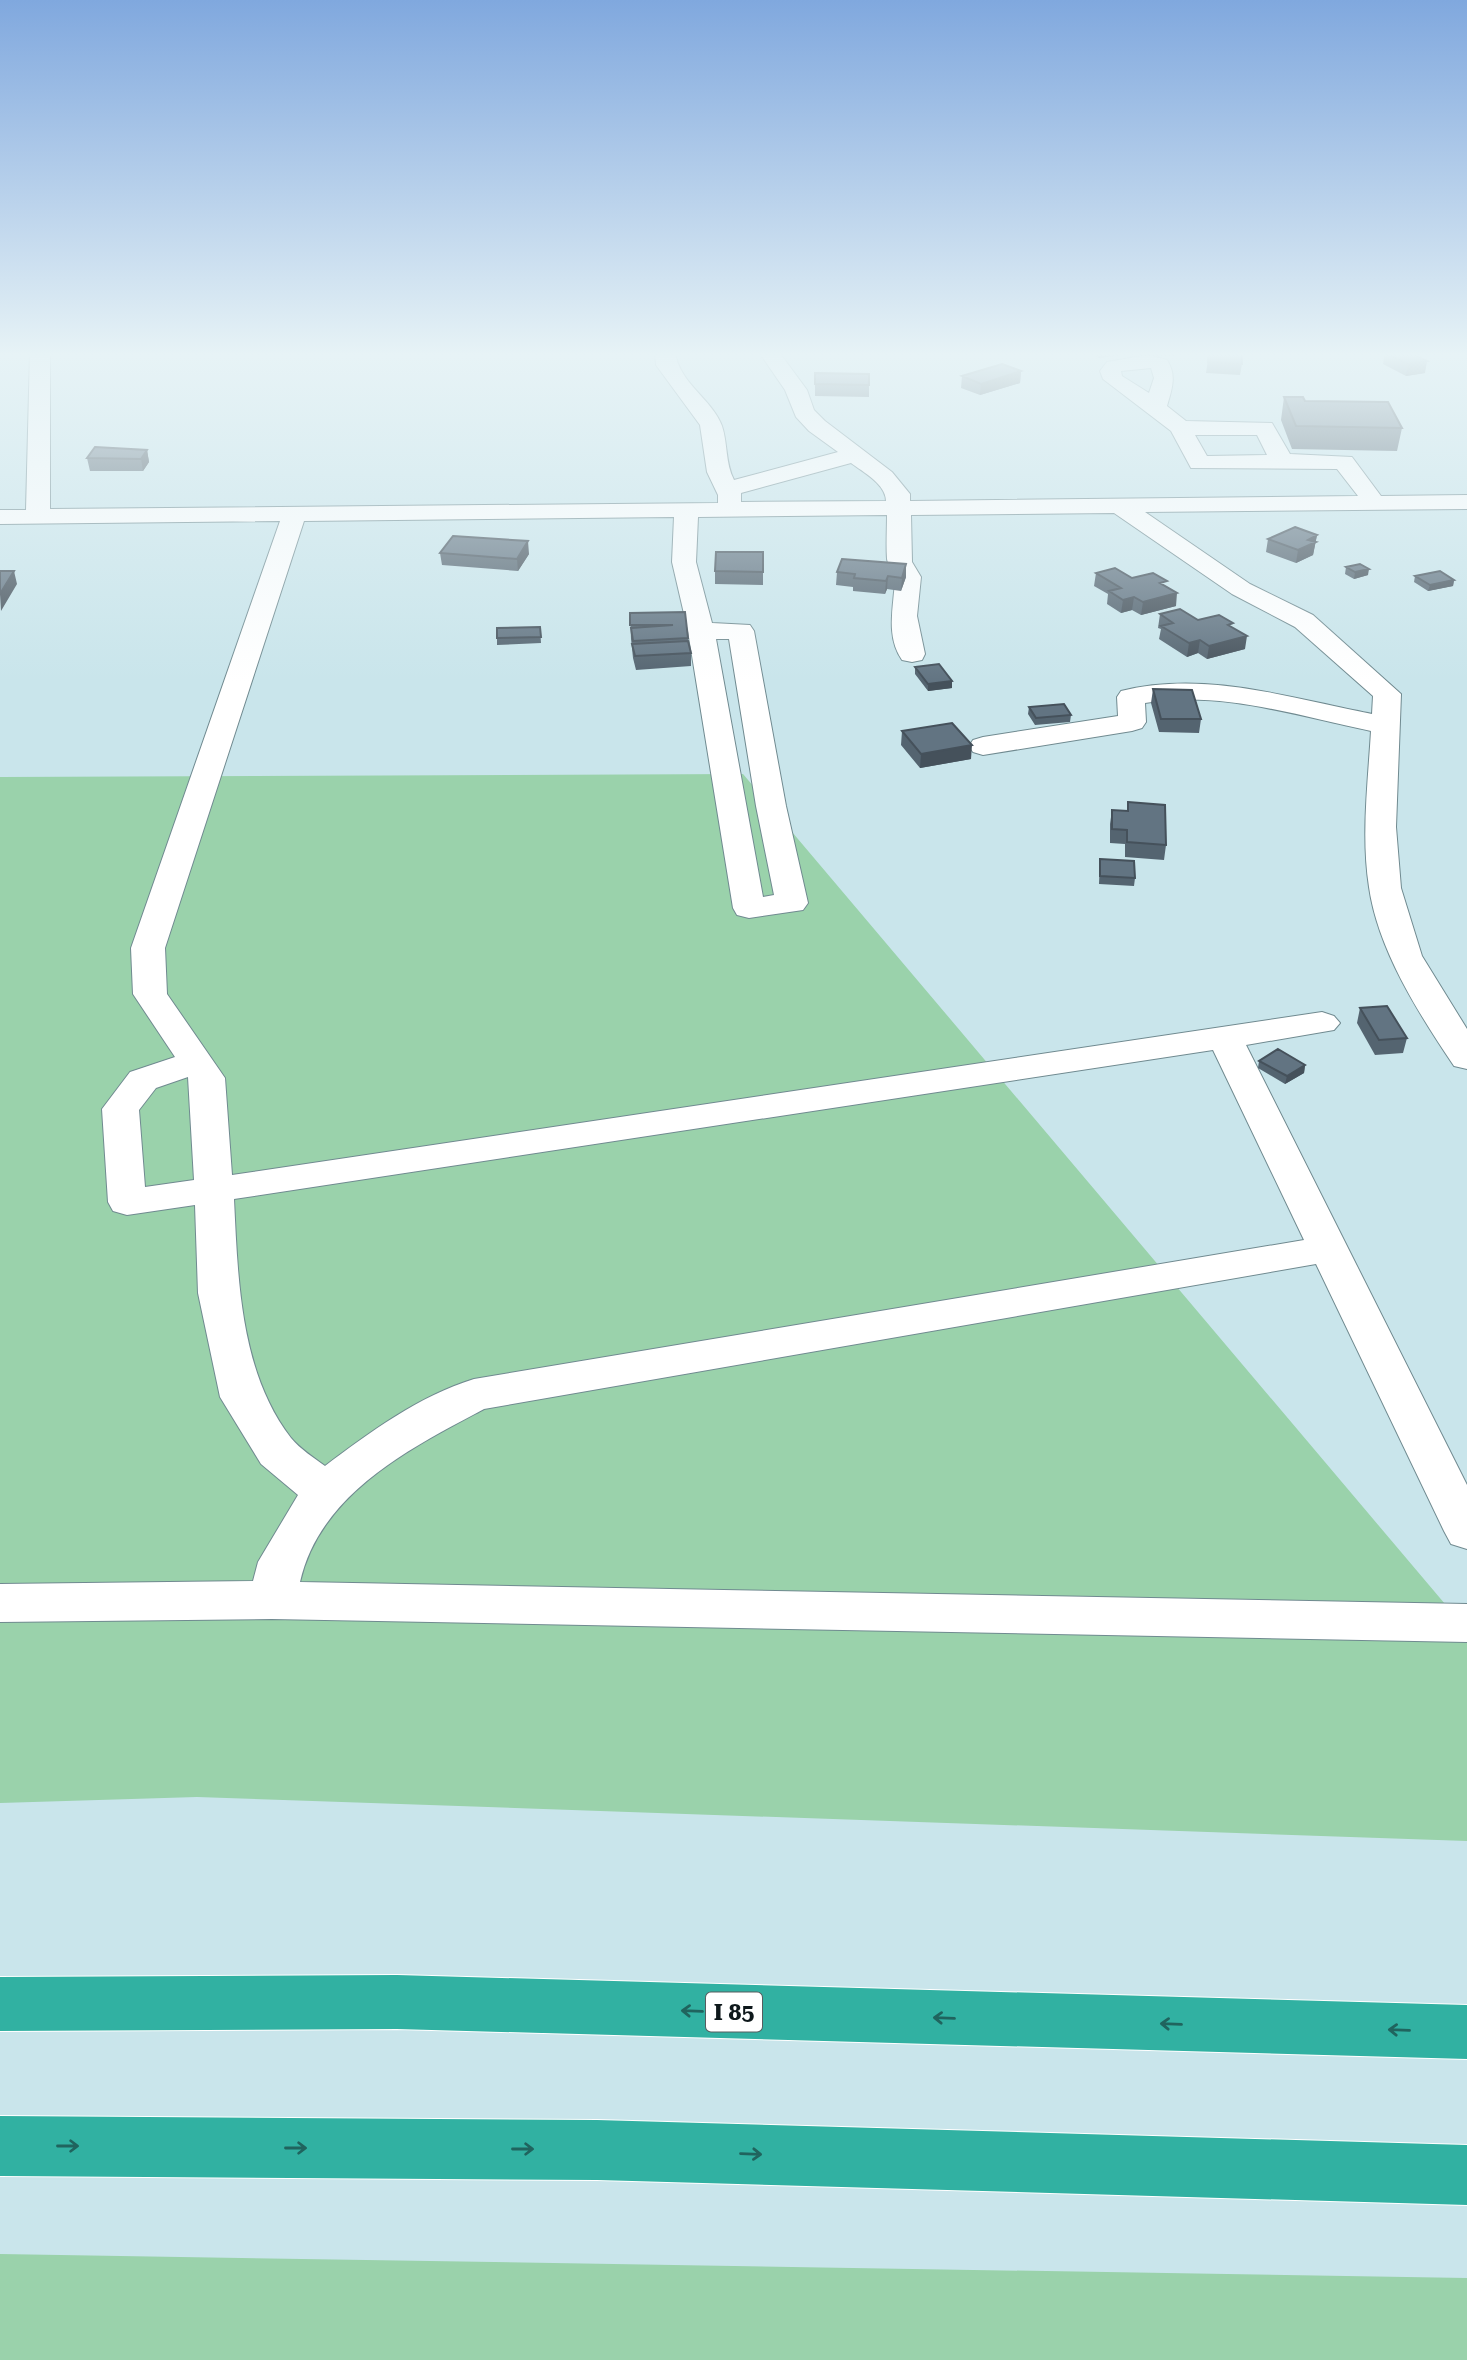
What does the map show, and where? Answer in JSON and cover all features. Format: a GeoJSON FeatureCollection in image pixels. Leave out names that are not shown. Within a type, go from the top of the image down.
{"type":"FeatureCollection","features":[{"type":"Feature","properties":{"kind":"highway","name":"I 85"},"geometry":{"type":"LineString","coordinates":[[0,2004],[397,2002],[1467,2032]]}},
{"type":"Feature","properties":{"kind":"highway"},"geometry":{"type":"LineString","coordinates":[[0,2146],[597,2150],[1467,2175]]}},
{"type":"Feature","properties":{"kind":"street"},"geometry":{"type":"LineString","coordinates":[[38,517],[39,462]]}},
{"type":"Feature","properties":{"kind":"street"},"geometry":{"type":"LineString","coordinates":[[717,462],[728,500]]}},
{"type":"Feature","properties":{"kind":"street"},"geometry":{"type":"LineString","coordinates":[[0,517],[686,511],[728,500],[776,478],[829,462]]}},
{"type":"Feature","properties":{"kind":"street"},"geometry":{"type":"LineString","coordinates":[[863,462],[884,477],[898,494],[900,562],[908,577],[903,596],[904,628],[912,654]]}},
{"type":"Feature","properties":{"kind":"street"},"geometry":{"type":"LineString","coordinates":[[1199,462],[1235,462]]}},
{"type":"Feature","properties":{"kind":"street"},"geometry":{"type":"LineString","coordinates":[[1344,462],[1374,502]]}},
{"type":"Feature","properties":{"kind":"street"},"geometry":{"type":"LineString","coordinates":[[728,500],[900,508],[1467,502]]}},
{"type":"Feature","properties":{"kind":"street"},"geometry":{"type":"LineString","coordinates":[[1118,505],[1241,589],[1304,621],[1387,694],[1381,827],[1385,888],[1405,956],[1467,1058]]}},
{"type":"Feature","properties":{"kind":"street"},"geometry":{"type":"LineString","coordinates":[[686,511],[684,562],[701,631],[749,908],[792,903],[771,806],[741,631],[701,631]]}},
{"type":"Feature","properties":{"kind":"street"},"geometry":{"type":"LineString","coordinates":[[294,515],[148,948],[150,994],[207,1078],[218,1293],[242,1397],[277,1452],[324,1491]]}},
{"type":"Feature","properties":{"kind":"street"},"geometry":{"type":"LineString","coordinates":[[983,746],[1132,722],[1131,697],[1166,691],[1219,692],[1385,725]]}},
{"type":"Feature","properties":{"kind":"street"},"geometry":{"type":"LineString","coordinates":[[197,1062],[144,1080],[120,1109],[127,1202],[1322,1023]]}},
{"type":"Feature","properties":{"kind":"street"},"geometry":{"type":"LineString","coordinates":[[1225,1038],[1467,1531]]}},
{"type":"Feature","properties":{"kind":"street"},"geometry":{"type":"LineString","coordinates":[[272,1600],[281,1562],[324,1491],[391,1438],[474,1395],[1328,1249]]}},
{"type":"Feature","properties":{"kind":"street"},"geometry":{"type":"LineString","coordinates":[[0,1603],[272,1600],[1467,1623]]}},
{"type":"Feature","properties":{"kind":"green space"},"geometry":{"type":"Polygon","coordinates":[[[743,774],[1467,1630],[1467,1841],[197,1797],[0,1803],[0,777],[743,774]]]}},
{"type":"Feature","properties":{"kind":"green space"},"geometry":{"type":"Polygon","coordinates":[[[0,2254],[1467,2278],[1467,2360],[0,2360],[0,2254]]]}},
{"type":"Feature","properties":{"kind":"building"},"geometry":{"type":"Polygon","coordinates":[[[1295,527],[1317,535],[1308,540],[1316,542],[1298,550],[1268,539],[1295,527]]]}},
{"type":"Feature","properties":{"kind":"building"},"geometry":{"type":"Polygon","coordinates":[[[453,536],[528,541],[517,559],[440,553],[453,536]]]}},
{"type":"Feature","properties":{"kind":"building"},"geometry":{"type":"Polygon","coordinates":[[[716,552],[763,552],[763,572],[715,571],[716,552]]]}},
{"type":"Feature","properties":{"kind":"building"},"geometry":{"type":"Polygon","coordinates":[[[842,559],[906,564],[902,578],[888,576],[886,581],[854,578],[855,574],[837,572],[842,559]]]}},
{"type":"Feature","properties":{"kind":"building"},"geometry":{"type":"Polygon","coordinates":[[[1360,564],[1369,569],[1355,572],[1346,567],[1360,564]]]}},
{"type":"Feature","properties":{"kind":"building"},"geometry":{"type":"Polygon","coordinates":[[[1115,568],[1132,578],[1153,573],[1167,581],[1160,583],[1177,593],[1143,602],[1134,597],[1123,600],[1109,591],[1121,588],[1096,573],[1115,568]]]}},
{"type":"Feature","properties":{"kind":"building"},"geometry":{"type":"Polygon","coordinates":[[[0,571],[14,571],[0,594],[0,571]]]}},
{"type":"Feature","properties":{"kind":"building"},"geometry":{"type":"Polygon","coordinates":[[[1440,571],[1454,580],[1430,585],[1415,576],[1440,571]]]}},
{"type":"Feature","properties":{"kind":"building"},"geometry":{"type":"Polygon","coordinates":[[[1180,609],[1198,620],[1219,615],[1233,623],[1228,625],[1247,636],[1209,646],[1200,640],[1189,643],[1161,626],[1173,623],[1160,614],[1180,609]]]}},
{"type":"Feature","properties":{"kind":"building"},"geometry":{"type":"Polygon","coordinates":[[[685,612],[688,638],[633,641],[631,628],[673,625],[630,625],[630,613],[685,612]]]}},
{"type":"Feature","properties":{"kind":"building"},"geometry":{"type":"Polygon","coordinates":[[[540,627],[541,637],[497,638],[497,628],[540,627]]]}},
{"type":"Feature","properties":{"kind":"building"},"geometry":{"type":"Polygon","coordinates":[[[688,641],[691,653],[635,656],[632,644],[688,641]]]}},
{"type":"Feature","properties":{"kind":"building"},"geometry":{"type":"Polygon","coordinates":[[[939,664],[952,681],[928,684],[915,667],[939,664]]]}},
{"type":"Feature","properties":{"kind":"building"},"geometry":{"type":"Polygon","coordinates":[[[1153,689],[1192,690],[1201,719],[1161,719],[1153,689]]]}},
{"type":"Feature","properties":{"kind":"building"},"geometry":{"type":"Polygon","coordinates":[[[1064,704],[1071,715],[1036,718],[1029,707],[1064,704]]]}},
{"type":"Feature","properties":{"kind":"building"},"geometry":{"type":"Polygon","coordinates":[[[952,723],[972,745],[921,754],[902,731],[952,723]]]}},
{"type":"Feature","properties":{"kind":"building"},"geometry":{"type":"Polygon","coordinates":[[[1128,802],[1165,805],[1166,845],[1127,842],[1127,830],[1112,829],[1112,810],[1128,811],[1128,802]]]}},
{"type":"Feature","properties":{"kind":"building"},"geometry":{"type":"Polygon","coordinates":[[[1100,859],[1134,861],[1135,878],[1100,876],[1100,859]]]}},
{"type":"Feature","properties":{"kind":"building"},"geometry":{"type":"Polygon","coordinates":[[[1387,1006],[1407,1038],[1379,1040],[1360,1008],[1387,1006]]]}},
{"type":"Feature","properties":{"kind":"building"},"geometry":{"type":"Polygon","coordinates":[[[1278,1049],[1305,1065],[1287,1076],[1259,1061],[1278,1049]]]}}]}
